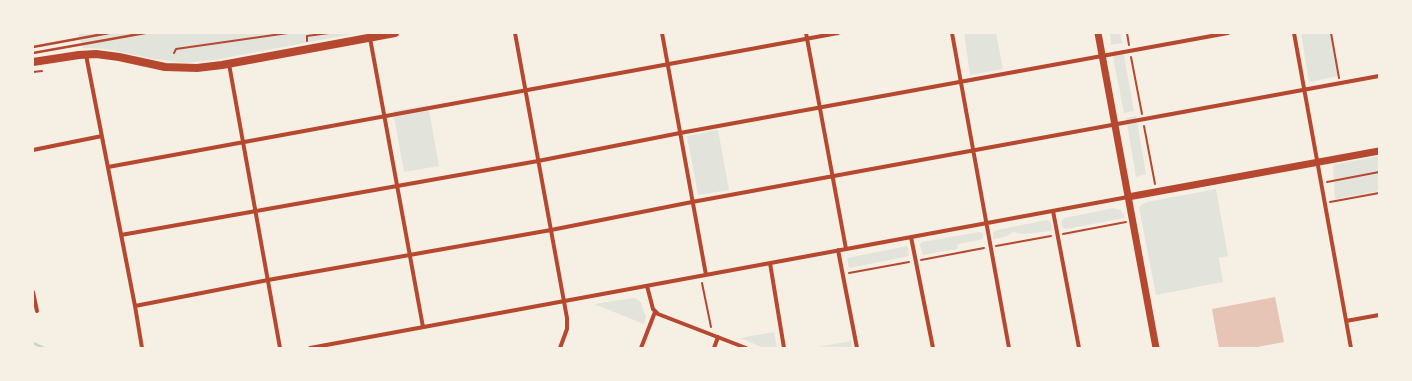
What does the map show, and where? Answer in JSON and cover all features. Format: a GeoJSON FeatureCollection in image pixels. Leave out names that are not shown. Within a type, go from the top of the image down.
{"type":"FeatureCollection","features":[{"type":"Feature","properties":{"kind":"main road"},"geometry":{"type":"LineString","coordinates":[[33,62],[86,54],[120,57],[175,68],[197,68],[229,64],[395,33]]}},
{"type":"Feature","properties":{"kind":"street"},"geometry":{"type":"LineString","coordinates":[[515,33],[564,301],[567,325],[560,348]]}},
{"type":"Feature","properties":{"kind":"street"},"geometry":{"type":"LineString","coordinates":[[662,33],[692,202],[703,275]]}},
{"type":"Feature","properties":{"kind":"street"},"geometry":{"type":"LineString","coordinates":[[806,33],[846,249]]}},
{"type":"Feature","properties":{"kind":"street"},"geometry":{"type":"LineString","coordinates":[[108,167],[838,33]]}},
{"type":"Feature","properties":{"kind":"street"},"geometry":{"type":"LineString","coordinates":[[952,33],[1009,348]]}},
{"type":"Feature","properties":{"kind":"street"},"geometry":{"type":"LineString","coordinates":[[1098,33],[1156,348]]}},
{"type":"Feature","properties":{"kind":"street"},"geometry":{"type":"LineString","coordinates":[[121,235],[538,161],[680,133],[1228,33]]}},
{"type":"Feature","properties":{"kind":"street"},"geometry":{"type":"LineString","coordinates":[[1294,33],[1351,348]]}},
{"type":"Feature","properties":{"kind":"street"},"geometry":{"type":"LineString","coordinates":[[370,38],[423,327]]}},
{"type":"Feature","properties":{"kind":"street"},"geometry":{"type":"LineString","coordinates":[[86,54],[142,348]]}},
{"type":"Feature","properties":{"kind":"street"},"geometry":{"type":"LineString","coordinates":[[229,64],[280,348]]}},
{"type":"Feature","properties":{"kind":"street"},"geometry":{"type":"LineString","coordinates":[[135,306],[268,280],[551,230],[692,202],[1379,76]]}},
{"type":"Feature","properties":{"kind":"street"},"geometry":{"type":"LineString","coordinates":[[33,150],[102,136]]}},
{"type":"Feature","properties":{"kind":"street"},"geometry":{"type":"LineString","coordinates":[[310,348],[1379,151]]}},
{"type":"Feature","properties":{"kind":"street"},"geometry":{"type":"LineString","coordinates":[[1053,210],[1079,348]]}},
{"type":"Feature","properties":{"kind":"street"},"geometry":{"type":"LineString","coordinates":[[911,237],[933,348]]}},
{"type":"Feature","properties":{"kind":"street"},"geometry":{"type":"LineString","coordinates":[[838,250],[857,348]]}},
{"type":"Feature","properties":{"kind":"street"},"geometry":{"type":"LineString","coordinates":[[770,263],[784,348]]}},
{"type":"Feature","properties":{"kind":"street"},"geometry":{"type":"LineString","coordinates":[[647,286],[655,312],[746,348]]}},
{"type":"Feature","properties":{"kind":"street"},"geometry":{"type":"LineString","coordinates":[[33,292],[37,311]]}},
{"type":"Feature","properties":{"kind":"street"},"geometry":{"type":"LineString","coordinates":[[641,348],[655,312]]}},
{"type":"Feature","properties":{"kind":"street"},"geometry":{"type":"LineString","coordinates":[[1346,321],[1379,315]]}},
{"type":"Feature","properties":{"kind":"street"},"geometry":{"type":"LineString","coordinates":[[714,348],[718,337]]}},
{"type":"Feature","properties":{"kind":"lane"},"geometry":{"type":"LineString","coordinates":[[33,47],[109,33]]}},
{"type":"Feature","properties":{"kind":"lane"},"geometry":{"type":"LineString","coordinates":[[33,53],[145,33]]}},
{"type":"Feature","properties":{"kind":"path"},"geometry":{"type":"LineString","coordinates":[[174,53],[176,49],[288,33]]}},
{"type":"Feature","properties":{"kind":"path"},"geometry":{"type":"LineString","coordinates":[[307,36],[329,33]]}},
{"type":"Feature","properties":{"kind":"path"},"geometry":{"type":"LineString","coordinates":[[1331,33],[1340,83]]}},
{"type":"Feature","properties":{"kind":"path"},"geometry":{"type":"LineString","coordinates":[[1321,183],[1379,172]]}},
{"type":"Feature","properties":{"kind":"path"},"geometry":{"type":"LineString","coordinates":[[1325,204],[1379,193]]}},
{"type":"Feature","properties":{"kind":"path"},"geometry":{"type":"LineString","coordinates":[[703,275],[712,335]]}},
{"type":"Feature","properties":{"kind":"shaded area"},"geometry":{"type":"Polygon","coordinates":[[[78,33],[358,33],[214,60],[186,63],[154,59],[106,49],[83,48],[78,33]]]}},
{"type":"Feature","properties":{"kind":"shaded area"},"geometry":{"type":"Polygon","coordinates":[[[964,33],[996,33],[1003,69],[970,75],[964,33]]]}},
{"type":"Feature","properties":{"kind":"shaded area"},"geometry":{"type":"Polygon","coordinates":[[[1110,33],[1120,33],[1122,43],[1111,45],[1110,33]]]}},
{"type":"Feature","properties":{"kind":"shaded area"},"geometry":{"type":"Polygon","coordinates":[[[1301,33],[1331,33],[1339,76],[1309,82],[1301,33]]]}},
{"type":"Feature","properties":{"kind":"shaded area"},"geometry":{"type":"Polygon","coordinates":[[[1123,50],[1134,111],[1124,113],[1112,52],[1123,50]]]}},
{"type":"Feature","properties":{"kind":"shaded area"},"geometry":{"type":"Polygon","coordinates":[[[428,105],[439,166],[404,172],[393,111],[428,105]]]}},
{"type":"Feature","properties":{"kind":"shaded area"},"geometry":{"type":"Polygon","coordinates":[[[1136,116],[1146,174],[1136,177],[1126,118],[1136,116]]]}},
{"type":"Feature","properties":{"kind":"shaded area"},"geometry":{"type":"Polygon","coordinates":[[[718,130],[729,190],[698,195],[687,136],[718,130]]]}},
{"type":"Feature","properties":{"kind":"shaded area"},"geometry":{"type":"Polygon","coordinates":[[[1379,156],[1379,191],[1335,199],[1333,165],[1379,156]]]}},
{"type":"Feature","properties":{"kind":"shaded area"},"geometry":{"type":"Polygon","coordinates":[[[1216,189],[1228,256],[1219,258],[1223,282],[1156,295],[1139,208],[1147,202],[1216,189]]]}},
{"type":"Feature","properties":{"kind":"shaded area"},"geometry":{"type":"Polygon","coordinates":[[[1114,208],[1123,213],[1124,218],[1066,229],[1062,227],[1061,221],[1064,218],[1114,208]]]}},
{"type":"Feature","properties":{"kind":"shaded area"},"geometry":{"type":"Polygon","coordinates":[[[1047,220],[1051,222],[1051,231],[1024,234],[1013,232],[1007,236],[994,239],[993,237],[993,233],[997,230],[1047,220]]]}},
{"type":"Feature","properties":{"kind":"shaded area"},"geometry":{"type":"Polygon","coordinates":[[[979,232],[983,233],[983,238],[980,240],[958,244],[957,249],[923,255],[920,245],[922,242],[979,232]]]}},
{"type":"Feature","properties":{"kind":"shaded area"},"geometry":{"type":"Polygon","coordinates":[[[907,246],[909,256],[849,268],[847,258],[907,246]]]}},
{"type":"Feature","properties":{"kind":"shaded area"},"geometry":{"type":"Polygon","coordinates":[[[634,298],[641,302],[646,316],[644,324],[594,304],[634,298]]]}},
{"type":"Feature","properties":{"kind":"shaded area"},"geometry":{"type":"Polygon","coordinates":[[[774,332],[777,348],[764,348],[740,338],[774,332]]]}},
{"type":"Feature","properties":{"kind":"shaded area"},"geometry":{"type":"Polygon","coordinates":[[[851,341],[852,348],[813,348],[851,341]]]}},
{"type":"Feature","properties":{"kind":"building"},"geometry":{"type":"Polygon","coordinates":[[[1275,297],[1284,342],[1252,348],[1219,348],[1212,309],[1275,297]]]}},
{"type":"Feature","properties":{"kind":"waterway"},"geometry":{"type":"LineString","coordinates":[[33,343],[44,348]]}}]}
